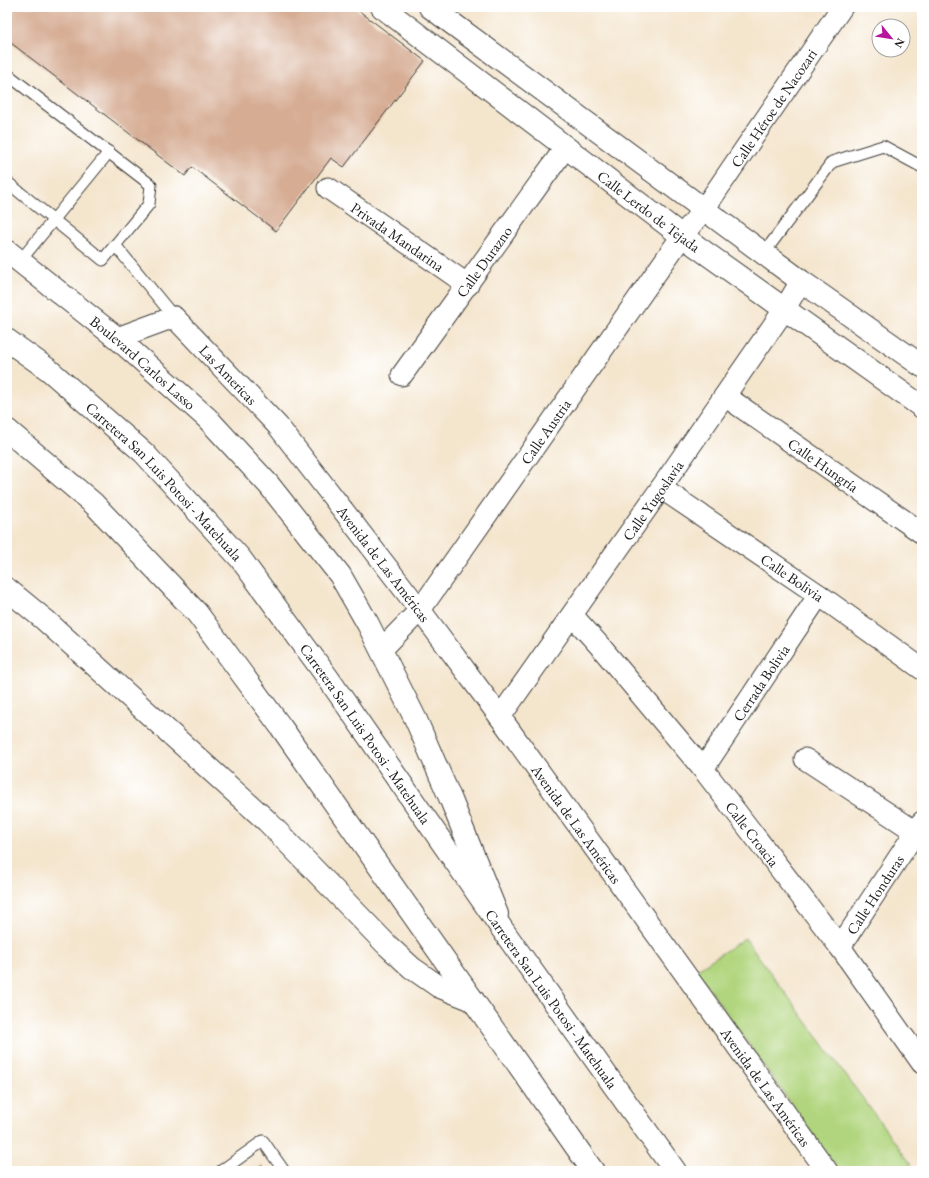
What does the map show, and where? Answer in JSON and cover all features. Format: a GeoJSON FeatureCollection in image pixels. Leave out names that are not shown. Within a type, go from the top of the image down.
{"type":"FeatureCollection","features":[{"type":"Feature","properties":{"kind":"main road","name":"Calle Lerdo de Tejada"},"geometry":{"type":"LineString","coordinates":[[382,7],[682,236],[922,407]]}},
{"type":"Feature","properties":{"kind":"main road"},"geometry":{"type":"LineString","coordinates":[[430,7],[801,280],[922,366]]}},
{"type":"Feature","properties":{"kind":"main road","name":"Boulevard Carlos Lasso"},"geometry":{"type":"LineString","coordinates":[[14,256],[117,338],[208,418],[270,485],[340,575],[381,650],[416,720],[454,807],[507,936]]}},
{"type":"Feature","properties":{"kind":"main road","name":"Carretera San Luis Potosi - Matehuala"},"geometry":{"type":"LineString","coordinates":[[7,340],[49,370],[144,453],[240,558],[328,678],[507,936],[675,1171]]}},
{"type":"Feature","properties":{"kind":"main road"},"geometry":{"type":"LineString","coordinates":[[7,430],[94,504],[197,613],[281,727],[594,1171]]}},
{"type":"Feature","properties":{"kind":"main road"},"geometry":{"type":"LineString","coordinates":[[7,588],[45,620],[267,821],[388,946],[412,968],[438,986],[473,1000]]}},
{"type":"Feature","properties":{"kind":"street","name":"Calle Héroe de Nacozari"},"geometry":{"type":"LineString","coordinates":[[704,209],[842,7]]}},
{"type":"Feature","properties":{"kind":"street","name":"Calle Durazno"},"geometry":{"type":"LineString","coordinates":[[402,376],[565,148]]}},
{"type":"Feature","properties":{"kind":"street","name":"Privada Mandarina"},"geometry":{"type":"LineString","coordinates":[[328,188],[468,285]]}},
{"type":"Feature","properties":{"kind":"street","name":"Calle Austria"},"geometry":{"type":"LineString","coordinates":[[381,650],[420,610],[682,236],[704,209]]}},
{"type":"Feature","properties":{"kind":"street","name":"Calle Yugoslavia"},"geometry":{"type":"LineString","coordinates":[[500,717],[662,488],[784,310],[801,280]]}},
{"type":"Feature","properties":{"kind":"street"},"geometry":{"type":"LineString","coordinates":[[117,338],[174,317]]}},
{"type":"Feature","properties":{"kind":"street","name":"Las Americas"},"geometry":{"type":"LineString","coordinates":[[174,317],[278,426],[320,482]]}},
{"type":"Feature","properties":{"kind":"street","name":"Calle Hungría"},"geometry":{"type":"LineString","coordinates":[[725,396],[922,533]]}},
{"type":"Feature","properties":{"kind":"street","name":"Avenida de Las Américas"},"geometry":{"type":"LineString","coordinates":[[320,482],[420,610],[500,717],[827,1171]]}},
{"type":"Feature","properties":{"kind":"street","name":"Calle Bolivia"},"geometry":{"type":"LineString","coordinates":[[662,488],[819,595],[922,669]]}},
{"type":"Feature","properties":{"kind":"street","name":"Cerrada Bolivia"},"geometry":{"type":"LineString","coordinates":[[703,769],[819,595]]}},
{"type":"Feature","properties":{"kind":"street","name":"Calle Croacia"},"geometry":{"type":"LineString","coordinates":[[572,615],[703,769],[840,947],[922,1063]]}},
{"type":"Feature","properties":{"kind":"street"},"geometry":{"type":"LineString","coordinates":[[805,759],[919,827]]}},
{"type":"Feature","properties":{"kind":"street","name":"Calle Honduras"},"geometry":{"type":"LineString","coordinates":[[840,947],[919,827]]}},
{"type":"Feature","properties":{"kind":"lane"},"geometry":{"type":"LineString","coordinates":[[7,74],[151,185],[149,204],[103,260],[7,182]]}},
{"type":"Feature","properties":{"kind":"lane"},"geometry":{"type":"LineString","coordinates":[[764,253],[832,162],[883,146],[922,167]]}},
{"type":"Feature","properties":{"kind":"lane"},"geometry":{"type":"LineString","coordinates":[[14,256],[54,220],[109,152]]}},
{"type":"Feature","properties":{"kind":"lane"},"geometry":{"type":"LineString","coordinates":[[115,245],[174,317]]}},
{"type":"Feature","properties":{"kind":"lane"},"geometry":{"type":"LineString","coordinates":[[221,1171],[263,1141],[284,1171]]}},
{"type":"Feature","properties":{"kind":"green space"},"geometry":{"type":"Polygon","coordinates":[[[745,938],[911,1164],[906,1171],[839,1171],[696,970],[745,938]]]}},
{"type":"Feature","properties":{"kind":"building"},"geometry":{"type":"Polygon","coordinates":[[[7,7],[354,7],[425,61],[344,167],[331,158],[276,231],[192,167],[185,176],[7,40],[7,7]]]}},
{"type":"Feature","properties":{"kind":"building"},"geometry":{"type":"Polygon","coordinates":[[[262,1165],[267,1171],[254,1171],[262,1165]]]}}]}
